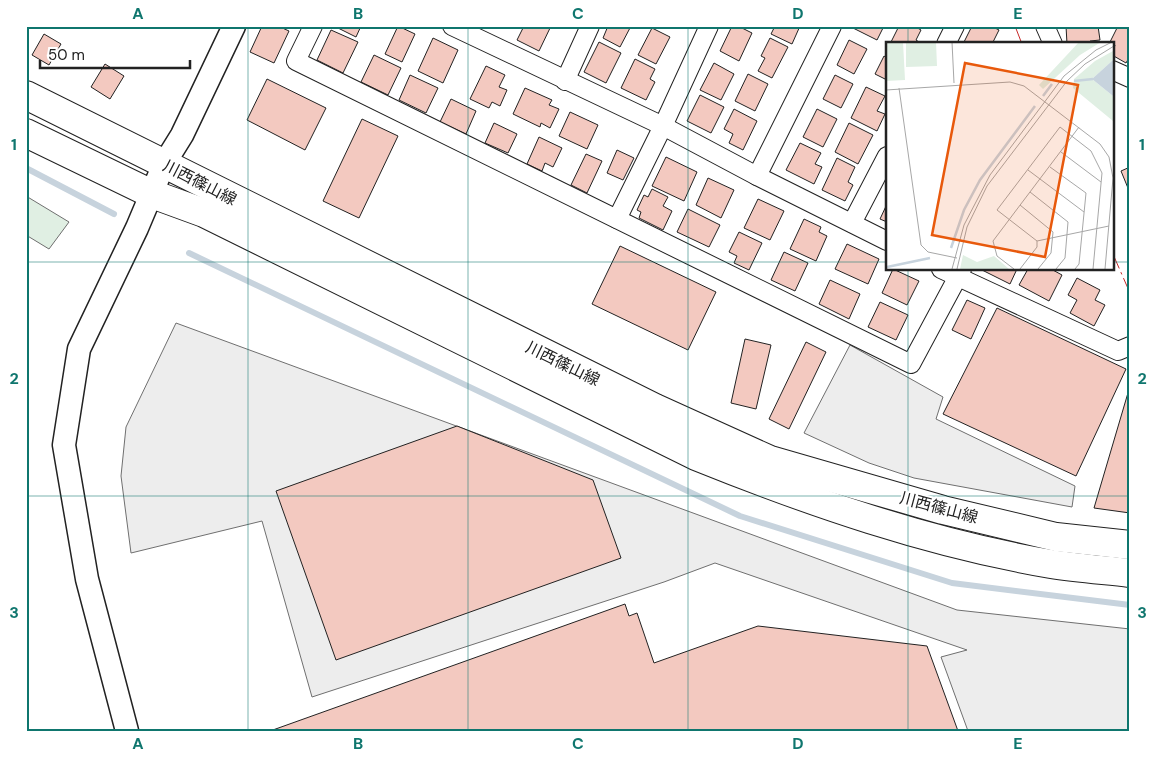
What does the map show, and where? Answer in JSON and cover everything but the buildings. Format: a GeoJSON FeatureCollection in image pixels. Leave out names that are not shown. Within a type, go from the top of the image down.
{"type":"FeatureCollection","features":[{"type":"Feature","properties":{"kind":"main road","name":"川西篠山線"},"geometry":{"type":"LineString","coordinates":[[26,95],[655,408],[770,460],[943,510],[1056,537],[1130,545]]}},
{"type":"Feature","properties":{"kind":"main road","name":"川西篠山線"},"geometry":{"type":"LineString","coordinates":[[26,133],[152,194],[204,214],[696,456],[762,482],[924,536],[1051,564],[1130,573]]}},
{"type":"Feature","properties":{"kind":"street"},"geometry":{"type":"LineString","coordinates":[[127,731],[87,578],[64,445],[78,350],[152,194],[164,164],[182,135],[234,26]]}},
{"type":"Feature","properties":{"kind":"street"},"geometry":{"type":"LineString","coordinates":[[313,26],[296,61],[911,364],[959,273]]}},
{"type":"Feature","properties":{"kind":"street"},"geometry":{"type":"LineString","coordinates":[[565,81],[590,26]]}},
{"type":"Feature","properties":{"kind":"street"},"geometry":{"type":"LineString","coordinates":[[617,219],[663,126],[709,26]]}},
{"type":"Feature","properties":{"kind":"street"},"geometry":{"type":"LineString","coordinates":[[756,176],[832,26]]}},
{"type":"Feature","properties":{"kind":"street"},"geometry":{"type":"LineString","coordinates":[[947,42],[955,26]]}},
{"type":"Feature","properties":{"kind":"street"},"geometry":{"type":"LineString","coordinates":[[1045,26],[1052,42]]}},
{"type":"Feature","properties":{"kind":"street"},"geometry":{"type":"LineString","coordinates":[[453,27],[663,126],[756,176],[886,240]]}},
{"type":"Feature","properties":{"kind":"street"},"geometry":{"type":"LineString","coordinates":[[1114,71],[1130,78]]}},
{"type":"Feature","properties":{"kind":"street"},"geometry":{"type":"LineString","coordinates":[[852,222],[886,158]]}},
{"type":"Feature","properties":{"kind":"street"},"geometry":{"type":"LineString","coordinates":[[946,270],[959,273],[1118,351],[1130,346]]}},
{"type":"Feature","properties":{"kind":"green space"},"geometry":{"type":"Polygon","coordinates":[[[26,196],[69,222],[49,249],[26,235],[26,196]]]}},
{"type":"Feature","properties":{"kind":"shaded area"},"geometry":{"type":"Polygon","coordinates":[[[176,323],[957,610],[1130,629],[1130,731],[968,731],[941,657],[967,650],[715,563],[664,582],[312,697],[262,521],[131,553],[121,476],[126,427],[176,323]]]}},
{"type":"Feature","properties":{"kind":"shaded area"},"geometry":{"type":"Polygon","coordinates":[[[850,345],[943,397],[936,419],[1075,486],[1072,507],[914,478],[869,463],[804,433],[850,345]]]}},
{"type":"Feature","properties":{"kind":"waterway"},"geometry":{"type":"LineString","coordinates":[[26,168],[114,214]]}},
{"type":"Feature","properties":{"kind":"waterway"},"geometry":{"type":"LineString","coordinates":[[189,253],[740,516],[952,583],[1130,605]]}},
{"type":"Feature","properties":{"kind":"power"},"geometry":{"type":"LineString","coordinates":[[1015,26],[1021,42]]}},
{"type":"Feature","properties":{"kind":"power"},"geometry":{"type":"LineString","coordinates":[[1114,257],[1130,293]]}}]}
